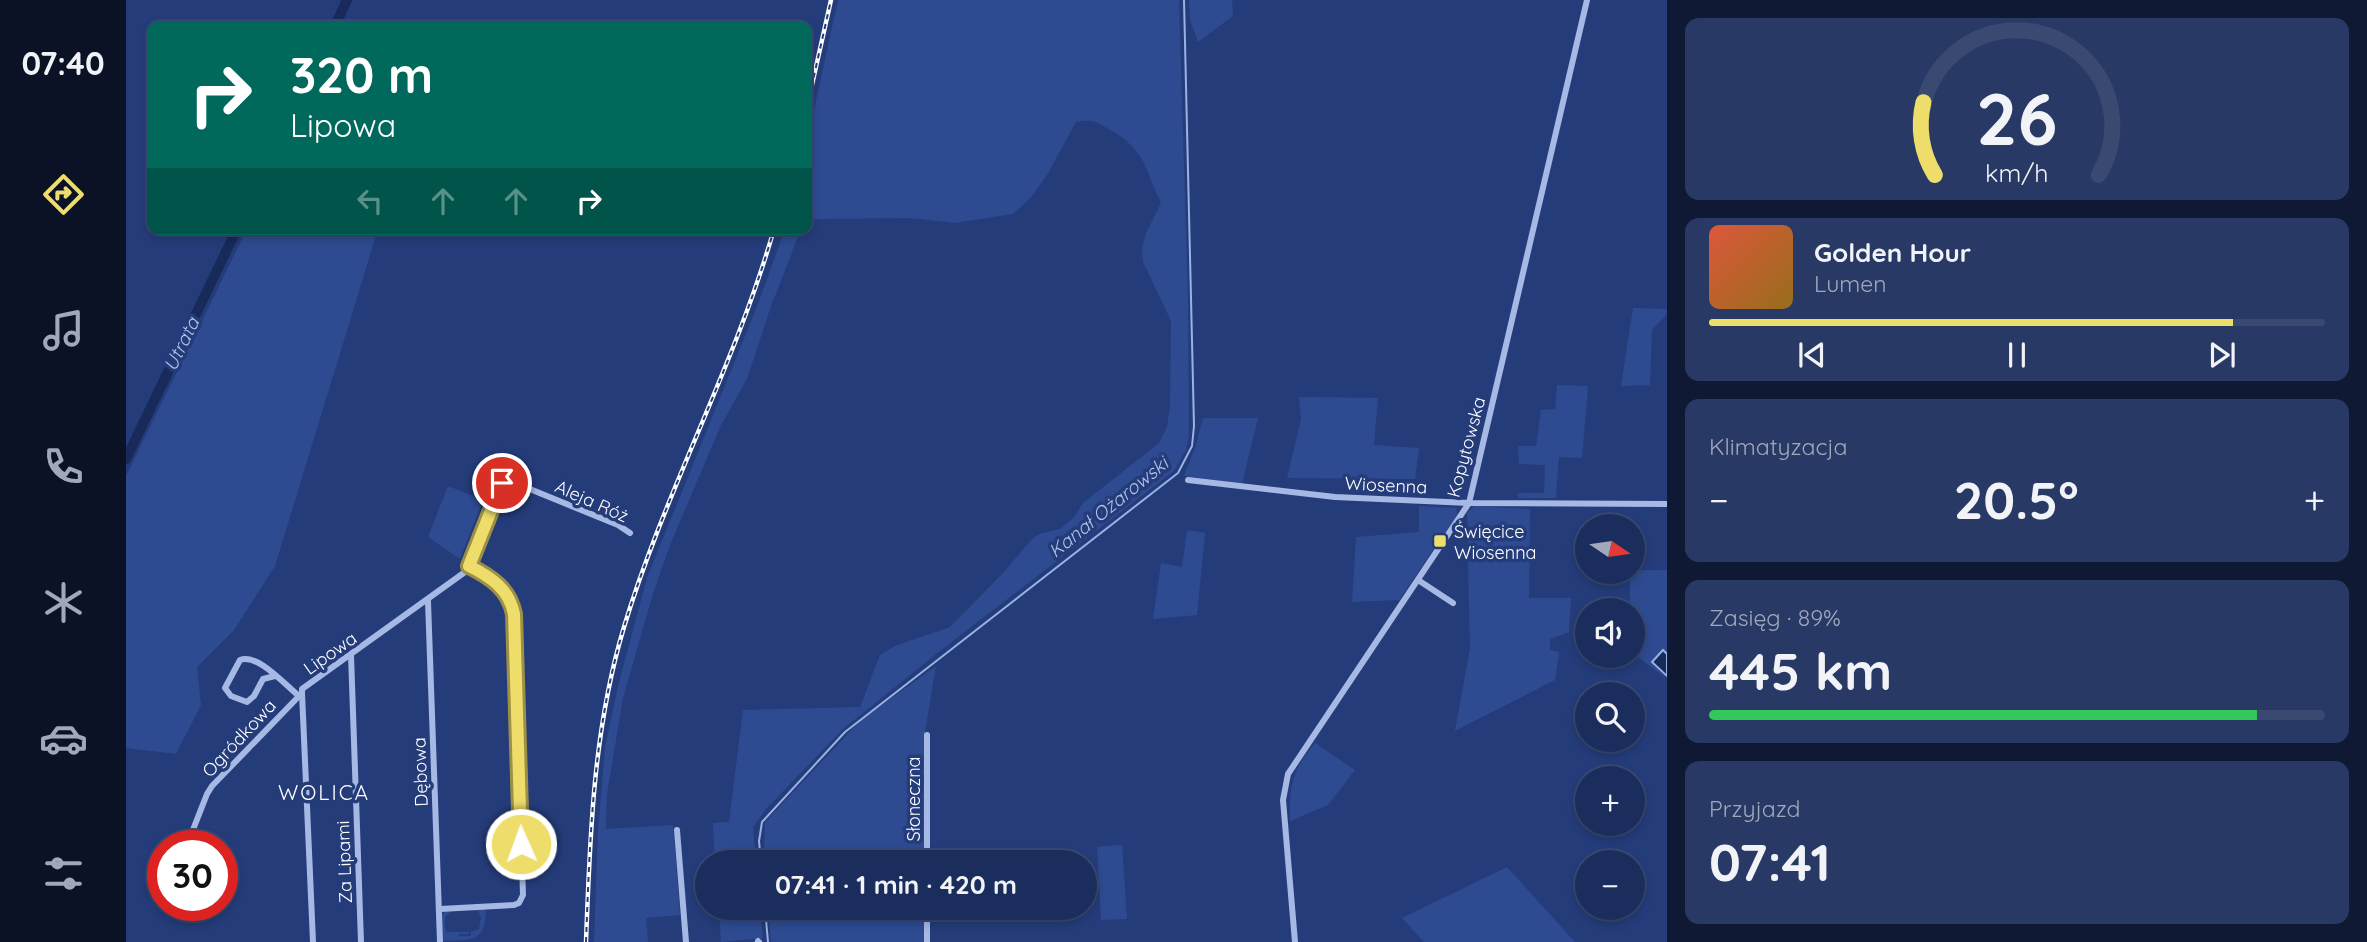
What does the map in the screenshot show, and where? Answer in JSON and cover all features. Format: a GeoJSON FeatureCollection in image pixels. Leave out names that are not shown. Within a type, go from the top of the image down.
{"type":"FeatureCollection","features":[{"type":"Feature","properties":{"kind":"street","name":"Kopytowska"},"geometry":{"type":"LineString","coordinates":[[1295,942],[1283,800],[1288,774],[1469,503],[1587,0]]}},
{"type":"Feature","properties":{"kind":"street","name":"Wiosenna"},"geometry":{"type":"LineString","coordinates":[[1188,480],[1335,497],[1469,503],[1667,504]]}},
{"type":"Feature","properties":{"kind":"street","name":"Aleja Róż"},"geometry":{"type":"LineString","coordinates":[[502,483],[520,485],[618,525],[630,533]]}},
{"type":"Feature","properties":{"kind":"street","name":"Lipowa"},"geometry":{"type":"LineString","coordinates":[[313,942],[300,694],[302,689],[465,572],[502,483]]}},
{"type":"Feature","properties":{"kind":"street"},"geometry":{"type":"LineString","coordinates":[[439,909],[514,905],[519,903],[523,895],[514,614],[509,597],[503,590],[483,573],[469,566]]}},
{"type":"Feature","properties":{"kind":"street"},"geometry":{"type":"LineString","coordinates":[[1418,580],[1454,603]]}},
{"type":"Feature","properties":{"kind":"street","name":"Dębowa"},"geometry":{"type":"LineString","coordinates":[[428,601],[440,942]]}},
{"type":"Feature","properties":{"kind":"street","name":"Za Lipami"},"geometry":{"type":"LineString","coordinates":[[351,655],[361,942]]}},
{"type":"Feature","properties":{"kind":"street"},"geometry":{"type":"LineString","coordinates":[[275,676],[263,679],[254,696],[247,702],[231,696],[225,690],[240,660],[246,657],[256,659],[300,694]]}},
{"type":"Feature","properties":{"kind":"street","name":"Ogródkowa"},"geometry":{"type":"LineString","coordinates":[[193,830],[212,786],[300,694]]}},
{"type":"Feature","properties":{"kind":"street","name":"Słoneczna"},"geometry":{"type":"LineString","coordinates":[[927,735],[927,850]]}},
{"type":"Feature","properties":{"kind":"street"},"geometry":{"type":"LineString","coordinates":[[677,830],[686,942]]}},
{"type":"Feature","properties":{"kind":"street"},"geometry":{"type":"LineString","coordinates":[[927,920],[927,942]]}},
{"type":"Feature","properties":{"kind":"shaded area"},"geometry":{"type":"Polygon","coordinates":[[[838,0],[1179,0],[1188,299],[1189,435],[1186,450],[1174,471],[843,729],[766,809],[753,827],[755,850],[714,850],[713,823],[729,822],[743,710],[860,707],[880,655],[895,646],[950,627],[1031,540],[1039,534],[1060,529],[1075,516],[1083,503],[1159,443],[1167,427],[1170,405],[1171,321],[1143,262],[1142,248],[1146,233],[1161,203],[1137,152],[1107,128],[1092,121],[1076,122],[1047,175],[1031,197],[1013,214],[955,223],[910,218],[812,219],[812,119],[838,0]]]}},
{"type":"Feature","properties":{"kind":"shaded area"},"geometry":{"type":"Polygon","coordinates":[[[1189,0],[1232,0],[1233,16],[1198,42],[1190,20],[1189,0]]]}},
{"type":"Feature","properties":{"kind":"shaded area"},"geometry":{"type":"Polygon","coordinates":[[[244,235],[376,235],[275,566],[234,630],[197,667],[201,705],[176,754],[126,748],[126,476],[244,235]]]}},
{"type":"Feature","properties":{"kind":"shaded area"},"geometry":{"type":"Polygon","coordinates":[[[783,235],[799,235],[747,379],[721,425],[670,545],[623,698],[607,794],[606,829],[673,825],[680,915],[646,918],[648,942],[594,942],[598,831],[605,747],[619,682],[647,578],[758,304],[783,235]]]}},
{"type":"Feature","properties":{"kind":"shaded area"},"geometry":{"type":"Polygon","coordinates":[[[1633,308],[1667,309],[1667,314],[1652,330],[1650,385],[1621,386],[1633,308]]]}},
{"type":"Feature","properties":{"kind":"shaded area"},"geometry":{"type":"Polygon","coordinates":[[[1557,385],[1588,386],[1582,458],[1559,457],[1556,498],[1518,498],[1518,493],[1544,493],[1545,465],[1519,464],[1518,446],[1536,446],[1541,410],[1555,409],[1557,385]]]}},
{"type":"Feature","properties":{"kind":"shaded area"},"geometry":{"type":"Polygon","coordinates":[[[1299,397],[1378,398],[1374,445],[1419,448],[1415,479],[1287,478],[1301,419],[1299,397]]]}},
{"type":"Feature","properties":{"kind":"shaded area"},"geometry":{"type":"Polygon","coordinates":[[[1203,418],[1258,418],[1242,484],[1184,476],[1203,418]]]}},
{"type":"Feature","properties":{"kind":"shaded area"},"geometry":{"type":"Polygon","coordinates":[[[448,486],[483,500],[460,559],[428,537],[448,486]]]}},
{"type":"Feature","properties":{"kind":"shaded area"},"geometry":{"type":"Polygon","coordinates":[[[1419,506],[1456,508],[1457,515],[1399,600],[1352,602],[1356,537],[1419,532],[1419,506]]]}},
{"type":"Feature","properties":{"kind":"shaded area"},"geometry":{"type":"Polygon","coordinates":[[[1474,506],[1530,509],[1529,598],[1571,598],[1569,632],[1550,639],[1550,650],[1559,652],[1555,680],[1455,731],[1470,648],[1467,513],[1474,506]]]}},
{"type":"Feature","properties":{"kind":"shaded area"},"geometry":{"type":"Polygon","coordinates":[[[1187,530],[1205,533],[1197,615],[1153,619],[1161,563],[1182,567],[1187,530]]]}},
{"type":"Feature","properties":{"kind":"shaded area"},"geometry":{"type":"Polygon","coordinates":[[[1645,570],[1667,570],[1667,654],[1663,650],[1652,662],[1667,679],[1645,662],[1645,598],[1630,598],[1630,584],[1645,584],[1645,570]]]}},
{"type":"Feature","properties":{"kind":"shaded area"},"geometry":{"type":"Polygon","coordinates":[[[1663,650],[1667,654],[1667,676],[1652,662],[1663,650]]]}},
{"type":"Feature","properties":{"kind":"shaded area"},"geometry":{"type":"Polygon","coordinates":[[[936,666],[925,732],[924,850],[764,850],[765,822],[860,721],[936,666]]]}},
{"type":"Feature","properties":{"kind":"shaded area"},"geometry":{"type":"Polygon","coordinates":[[[1315,743],[1355,770],[1328,805],[1290,821],[1291,788],[1301,762],[1315,743]]]}},
{"type":"Feature","properties":{"kind":"shaded area"},"geometry":{"type":"Polygon","coordinates":[[[1122,845],[1127,919],[1101,920],[1097,847],[1122,845]]]}},
{"type":"Feature","properties":{"kind":"shaded area"},"geometry":{"type":"Polygon","coordinates":[[[1507,867],[1575,942],[1424,942],[1402,918],[1507,867]]]}},
{"type":"Feature","properties":{"kind":"shaded area"},"geometry":{"type":"Polygon","coordinates":[[[472,908],[451,911],[445,917],[445,928],[447,932],[469,932],[459,936],[471,936],[471,932],[479,929],[481,917],[478,911],[474,910],[486,908],[480,933],[470,939],[442,941],[442,916],[445,911],[472,908]]]}},
{"type":"Feature","properties":{"kind":"shaded area"},"geometry":{"type":"Polygon","coordinates":[[[720,920],[761,920],[763,938],[721,942],[720,920]]]}},
{"type":"Feature","properties":{"kind":"shaded area"},"geometry":{"type":"Polygon","coordinates":[[[769,920],[924,920],[924,942],[771,942],[769,920]]]}},
{"type":"Feature","properties":{"kind":"waterway","name":"Utrata"},"geometry":{"type":"LineString","coordinates":[[337,21],[347,0]]}},
{"type":"Feature","properties":{"kind":"waterway","name":"Kanał Ożarowski"},"geometry":{"type":"LineString","coordinates":[[760,850],[762,822],[845,732],[1178,473],[1192,446],[1194,426],[1184,0]]}},
{"type":"Feature","properties":{"kind":"waterway","name":"Utrata"},"geometry":{"type":"LineString","coordinates":[[126,459],[234,235]]}},
{"type":"Feature","properties":{"kind":"waterway","name":"Kanał Ożarowski"},"geometry":{"type":"LineString","coordinates":[[766,920],[768,942]]}},
{"type":"Feature","properties":{"kind":"railway"},"geometry":{"type":"LineString","coordinates":[[812,85],[831,0]]}},
{"type":"Feature","properties":{"kind":"railway"},"geometry":{"type":"LineString","coordinates":[[586,942],[589,862],[599,744],[624,627],[659,527],[740,330],[772,235]]}},
{"type":"Feature","properties":{"kind":"place","name":"Święcice Wiosenna"},"geometry":{"type":"Point","coordinates":[1440,541]}},
{"type":"Feature","properties":{"kind":"district","name":"WOLICA"},"geometry":{"type":"Point","coordinates":[324,792]}},
{"type":"Feature","properties":{"kind":"route"},"geometry":{"type":"LineString","coordinates":[[502,483],[469,566],[483,573],[503,590],[509,597],[514,614],[521,844]]}}]}
